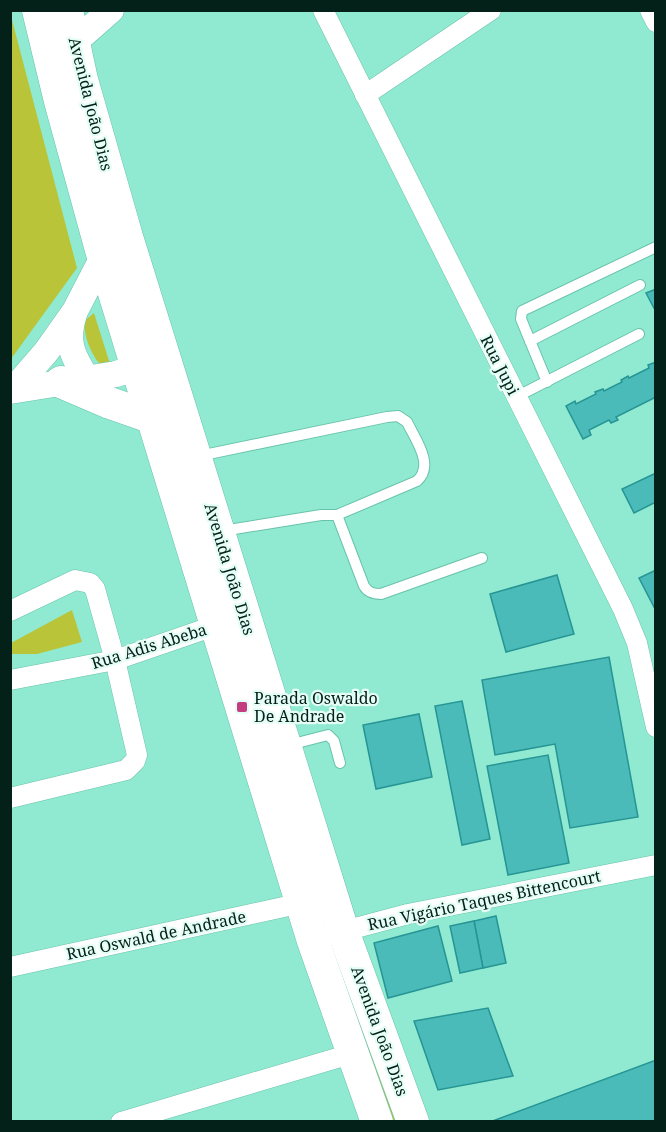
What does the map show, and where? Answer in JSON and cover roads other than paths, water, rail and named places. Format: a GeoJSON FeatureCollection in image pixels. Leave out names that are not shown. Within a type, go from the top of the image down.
{"type":"FeatureCollection","features":[{"type":"Feature","properties":{"kind":"main road","name":"Avenida João Dias"},"geometry":{"type":"LineString","coordinates":[[38,10],[103,257],[195,457],[343,931],[413,1122]]}},
{"type":"Feature","properties":{"kind":"main road","name":"Avenida João Dias"},"geometry":{"type":"LineString","coordinates":[[67,10],[151,363],[153,418],[314,941],[376,1122]]}},
{"type":"Feature","properties":{"kind":"main road"},"geometry":{"type":"LineString","coordinates":[[74,380],[110,403],[153,418]]}},
{"type":"Feature","properties":{"kind":"street"},"geometry":{"type":"LineString","coordinates":[[51,62],[111,10]]}},
{"type":"Feature","properties":{"kind":"street","name":"Rua Jupi"},"geometry":{"type":"LineString","coordinates":[[323,10],[626,618],[637,643],[656,727]]}},
{"type":"Feature","properties":{"kind":"street"},"geometry":{"type":"LineString","coordinates":[[364,95],[491,10]]}},
{"type":"Feature","properties":{"kind":"street"},"geometry":{"type":"LineString","coordinates":[[650,10],[656,22]]}},
{"type":"Feature","properties":{"kind":"street"},"geometry":{"type":"LineString","coordinates":[[12,390],[46,352],[75,311],[103,257]]}},
{"type":"Feature","properties":{"kind":"street"},"geometry":{"type":"LineString","coordinates":[[74,380],[69,340],[70,326],[75,311]]}},
{"type":"Feature","properties":{"kind":"street"},"geometry":{"type":"LineString","coordinates":[[12,390],[74,380],[151,363]]}},
{"type":"Feature","properties":{"kind":"street"},"geometry":{"type":"LineString","coordinates":[[10,611],[75,580],[90,583],[95,589],[115,660],[137,755],[135,761],[126,770],[10,798]]}},
{"type":"Feature","properties":{"kind":"street","name":"Rua Adis Abeba"},"geometry":{"type":"LineString","coordinates":[[10,680],[115,660],[216,625]]}},
{"type":"Feature","properties":{"kind":"street","name":"Rua Vigário Taques Bittencourt"},"geometry":{"type":"LineString","coordinates":[[314,941],[408,914],[656,865]]}},
{"type":"Feature","properties":{"kind":"street","name":"Rua Oswald de Andrade"},"geometry":{"type":"LineString","coordinates":[[10,967],[302,903]]}},
{"type":"Feature","properties":{"kind":"street"},"geometry":{"type":"LineString","coordinates":[[121,1122],[354,1053]]}},
{"type":"Feature","properties":{"kind":"lane"},"geometry":{"type":"LineString","coordinates":[[547,382],[521,319],[524,309],[656,247]]}},
{"type":"Feature","properties":{"kind":"lane"},"geometry":{"type":"LineString","coordinates":[[530,341],[640,285]]}},
{"type":"Feature","properties":{"kind":"lane"},"geometry":{"type":"LineString","coordinates":[[516,397],[639,334]]}},
{"type":"Feature","properties":{"kind":"lane"},"geometry":{"type":"LineString","coordinates":[[195,457],[387,417],[402,418],[407,422],[424,458],[425,466],[417,482],[337,515],[219,531]]}},
{"type":"Feature","properties":{"kind":"lane"},"geometry":{"type":"LineString","coordinates":[[337,515],[364,586],[371,592],[381,594],[482,558]]}},
{"type":"Feature","properties":{"kind":"lane"},"geometry":{"type":"LineString","coordinates":[[285,746],[328,735],[334,741],[340,763]]}},
{"type":"Feature","properties":{"kind":"place","name":"Parada Oswaldo De Andrade"},"geometry":{"type":"Point","coordinates":[242,707]}}]}
